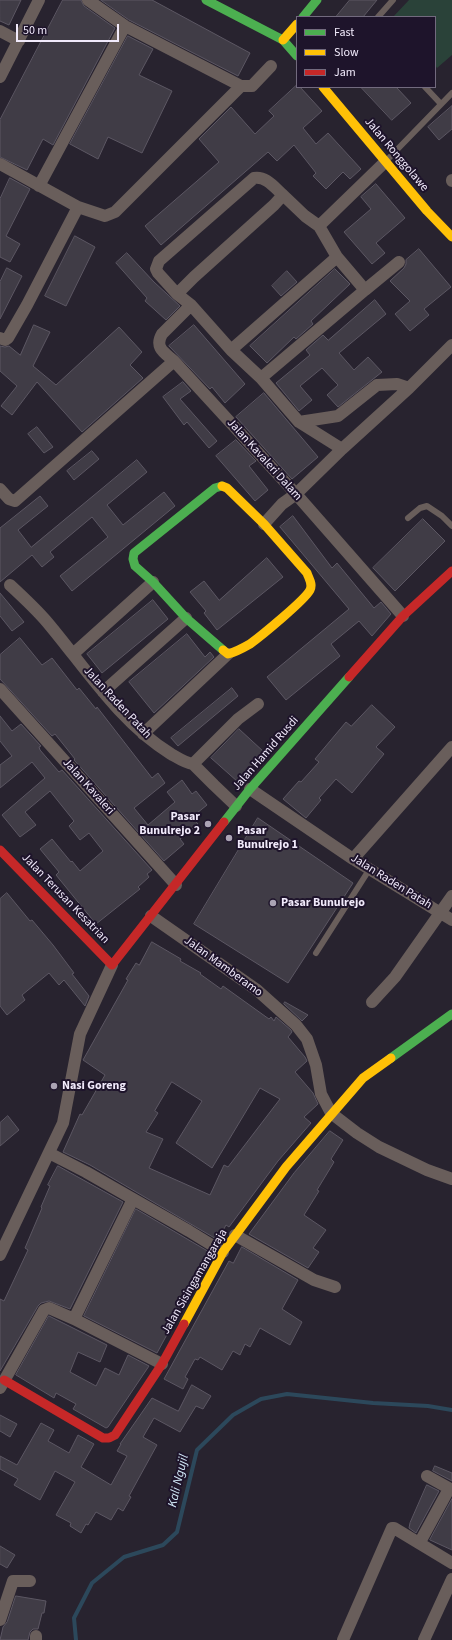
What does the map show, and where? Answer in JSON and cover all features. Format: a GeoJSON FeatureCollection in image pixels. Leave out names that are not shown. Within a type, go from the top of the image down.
{"type":"FeatureCollection","features":[{"type":"Feature","properties":{"kind":"street"},"geometry":{"type":"LineString","coordinates":[[0,77],[39,0]]}},
{"type":"Feature","properties":{"kind":"street"},"geometry":{"type":"LineString","coordinates":[[88,0],[126,26],[241,86],[252,86],[271,66]]}},
{"type":"Feature","properties":{"kind":"street"},"geometry":{"type":"LineString","coordinates":[[206,0],[283,40],[296,55]]}},
{"type":"Feature","properties":{"kind":"street"},"geometry":{"type":"LineString","coordinates":[[304,16],[318,0]]}},
{"type":"Feature","properties":{"kind":"street"},"geometry":{"type":"LineString","coordinates":[[283,40],[296,25]]}},
{"type":"Feature","properties":{"kind":"street"},"geometry":{"type":"LineString","coordinates":[[39,186],[126,26]]}},
{"type":"Feature","properties":{"kind":"street"},"geometry":{"type":"LineString","coordinates":[[0,31],[19,41]]}},
{"type":"Feature","properties":{"kind":"street"},"geometry":{"type":"LineString","coordinates":[[0,164],[78,207],[105,216],[110,215],[115,212],[241,86]]}},
{"type":"Feature","properties":{"kind":"street","name":"Jalan Ronggolawe"},"geometry":{"type":"LineString","coordinates":[[324,88],[385,162],[452,237]]}},
{"type":"Feature","properties":{"kind":"street"},"geometry":{"type":"LineString","coordinates":[[320,226],[385,162]]}},
{"type":"Feature","properties":{"kind":"street"},"geometry":{"type":"LineString","coordinates":[[342,449],[299,422],[262,378],[231,350],[191,305],[177,294],[156,270],[159,261],[254,178],[260,177],[265,179],[305,216],[320,226],[337,257],[364,290]]}},
{"type":"Feature","properties":{"kind":"street"},"geometry":{"type":"LineString","coordinates":[[177,294],[283,195]]}},
{"type":"Feature","properties":{"kind":"street"},"geometry":{"type":"LineString","coordinates":[[0,338],[5,340],[8,338],[27,305],[78,207]]}},
{"type":"Feature","properties":{"kind":"street"},"geometry":{"type":"LineString","coordinates":[[231,350],[337,257]]}},
{"type":"Feature","properties":{"kind":"street"},"geometry":{"type":"LineString","coordinates":[[262,378],[364,290],[399,262]]}},
{"type":"Feature","properties":{"kind":"street","name":"Jalan Kavaleri Dalam"},"geometry":{"type":"LineString","coordinates":[[191,305],[162,334],[159,340],[160,348],[174,361],[296,494],[403,616]]}},
{"type":"Feature","properties":{"kind":"street"},"geometry":{"type":"LineString","coordinates":[[264,524],[282,504],[296,494],[452,346]]}},
{"type":"Feature","properties":{"kind":"street"},"geometry":{"type":"LineString","coordinates":[[0,489],[9,499],[15,501],[174,361]]}},
{"type":"Feature","properties":{"kind":"street"},"geometry":{"type":"LineString","coordinates":[[299,422],[338,416],[377,385],[397,384],[409,388]]}},
{"type":"Feature","properties":{"kind":"street"},"geometry":{"type":"LineString","coordinates":[[143,734],[228,654],[238,651],[250,643],[302,600],[310,590],[311,582],[307,573],[264,524],[227,488],[222,486],[215,488],[134,553],[133,559],[135,566],[153,582],[186,618],[228,654]]}},
{"type":"Feature","properties":{"kind":"street","name":"Jalan Hamid Rusdi"},"geometry":{"type":"LineString","coordinates":[[112,965],[250,789],[403,616],[452,571]]}},
{"type":"Feature","properties":{"kind":"street"},"geometry":{"type":"LineString","coordinates":[[73,654],[153,582]]}},
{"type":"Feature","properties":{"kind":"street","name":"Jalan Raden Patah"},"geometry":{"type":"LineString","coordinates":[[10,585],[46,621],[103,692],[143,734],[180,759],[193,764],[236,806]]}},
{"type":"Feature","properties":{"kind":"street"},"geometry":{"type":"LineString","coordinates":[[103,692],[186,618]]}},
{"type":"Feature","properties":{"kind":"street","name":"Jalan Kavaleri"},"geometry":{"type":"LineString","coordinates":[[0,689],[176,885]]}},
{"type":"Feature","properties":{"kind":"street"},"geometry":{"type":"LineString","coordinates":[[193,764],[238,719],[258,704]]}},
{"type":"Feature","properties":{"kind":"street"},"geometry":{"type":"LineString","coordinates":[[352,859],[452,747]]}},
{"type":"Feature","properties":{"kind":"street","name":"Jalan Raden Patah"},"geometry":{"type":"LineString","coordinates":[[250,789],[352,859],[452,920]]}},
{"type":"Feature","properties":{"kind":"street","name":"Jalan Terusan Kesatrian"},"geometry":{"type":"LineString","coordinates":[[0,850],[112,965]]}},
{"type":"Feature","properties":{"kind":"street"},"geometry":{"type":"LineString","coordinates":[[372,1002],[395,977],[452,896]]}},
{"type":"Feature","properties":{"kind":"street","name":"Jalan Mamberamo"},"geometry":{"type":"LineString","coordinates":[[151,916],[257,990],[296,1025],[310,1045],[316,1065],[321,1094],[331,1113],[357,1133],[379,1147],[426,1170],[452,1179]]}},
{"type":"Feature","properties":{"kind":"street"},"geometry":{"type":"LineString","coordinates":[[0,1255],[63,1123],[80,1034],[112,965]]}},
{"type":"Feature","properties":{"kind":"street","name":"Jalan Sisingamangaraja"},"geometry":{"type":"LineString","coordinates":[[2,1384],[103,1438],[109,1438],[120,1429],[162,1364],[223,1252],[286,1167],[331,1113],[363,1078],[452,1014]]}},
{"type":"Feature","properties":{"kind":"street"},"geometry":{"type":"LineString","coordinates":[[49,1153],[86,1172],[223,1252]]}},
{"type":"Feature","properties":{"kind":"street"},"geometry":{"type":"LineString","coordinates":[[74,1319],[133,1199]]}},
{"type":"Feature","properties":{"kind":"street"},"geometry":{"type":"LineString","coordinates":[[235,1235],[314,1280],[335,1287]]}},
{"type":"Feature","properties":{"kind":"street"},"geometry":{"type":"LineString","coordinates":[[2,1384],[44,1310],[49,1308],[74,1319],[162,1364]]}},
{"type":"Feature","properties":{"kind":"street"},"geometry":{"type":"LineString","coordinates":[[420,1542],[450,1489],[427,1476]]}},
{"type":"Feature","properties":{"kind":"street"},"geometry":{"type":"LineString","coordinates":[[343,1640],[390,1529],[394,1528],[420,1542],[452,1563]]}},
{"type":"Feature","properties":{"kind":"street"},"geometry":{"type":"LineString","coordinates":[[424,1640],[452,1579]]}},
{"type":"Feature","properties":{"kind":"street"},"geometry":{"type":"LineString","coordinates":[[0,1620],[13,1581],[30,1581]]}},
{"type":"Feature","properties":{"kind":"lane"},"geometry":{"type":"LineString","coordinates":[[379,16],[393,0]]}},
{"type":"Feature","properties":{"kind":"lane"},"geometry":{"type":"LineString","coordinates":[[425,88],[441,104]]}},
{"type":"Feature","properties":{"kind":"lane"},"geometry":{"type":"LineString","coordinates":[[385,162],[452,93]]}},
{"type":"Feature","properties":{"kind":"lane"},"geometry":{"type":"LineString","coordinates":[[408,518],[420,508],[427,506],[442,516],[452,526]]}},
{"type":"Feature","properties":{"kind":"lane"},"geometry":{"type":"LineString","coordinates":[[316,953],[370,870]]}},
{"type":"Feature","properties":{"kind":"green space"},"geometry":{"type":"Polygon","coordinates":[[[409,0],[452,0],[452,55],[437,68],[436,16],[394,16],[409,0]]]}},
{"type":"Feature","properties":{"kind":"building"},"geometry":{"type":"Polygon","coordinates":[[[0,0],[21,0],[9,25],[0,21],[0,0]]]}},
{"type":"Feature","properties":{"kind":"building"},"geometry":{"type":"Polygon","coordinates":[[[63,0],[81,0],[84,6],[115,28],[53,145],[43,139],[27,170],[0,157],[0,120],[63,0]]]}},
{"type":"Feature","properties":{"kind":"building"},"geometry":{"type":"Polygon","coordinates":[[[101,0],[152,0],[250,53],[238,76],[129,20],[101,0]]]}},
{"type":"Feature","properties":{"kind":"building"},"geometry":{"type":"Polygon","coordinates":[[[350,0],[377,0],[364,16],[337,16],[350,0]]]}},
{"type":"Feature","properties":{"kind":"building"},"geometry":{"type":"Polygon","coordinates":[[[128,36],[153,49],[139,75],[172,91],[142,153],[108,137],[98,159],[70,144],[128,36]]]}},
{"type":"Feature","properties":{"kind":"building"},"geometry":{"type":"Polygon","coordinates":[[[296,86],[296,88],[301,88],[322,111],[303,128],[316,144],[328,133],[361,169],[350,179],[343,172],[326,189],[313,176],[316,173],[294,145],[277,161],[268,152],[161,245],[145,226],[219,162],[199,139],[231,107],[255,134],[274,116],[269,111],[296,86]]]}},
{"type":"Feature","properties":{"kind":"building"},"geometry":{"type":"Polygon","coordinates":[[[362,88],[397,88],[411,103],[392,120],[362,88]]]}},
{"type":"Feature","properties":{"kind":"building"},"geometry":{"type":"Polygon","coordinates":[[[452,106],[452,129],[439,140],[428,127],[452,106]]]}},
{"type":"Feature","properties":{"kind":"building"},"geometry":{"type":"Polygon","coordinates":[[[10,178],[30,189],[6,236],[20,244],[10,262],[0,257],[0,199],[10,178]]]}},
{"type":"Feature","properties":{"kind":"building"},"geometry":{"type":"Polygon","coordinates":[[[376,184],[405,218],[376,243],[385,253],[372,264],[344,232],[371,209],[361,197],[376,184]]]}},
{"type":"Feature","properties":{"kind":"building"},"geometry":{"type":"Polygon","coordinates":[[[75,236],[95,247],[66,306],[45,296],[75,236]]]}},
{"type":"Feature","properties":{"kind":"building"},"geometry":{"type":"Polygon","coordinates":[[[419,249],[451,287],[424,309],[429,315],[410,331],[395,314],[410,301],[390,281],[404,268],[406,260],[419,249]]]}},
{"type":"Feature","properties":{"kind":"building"},"geometry":{"type":"Polygon","coordinates":[[[127,253],[154,282],[180,306],[166,320],[145,301],[147,298],[116,263],[127,253]]]}},
{"type":"Feature","properties":{"kind":"building"},"geometry":{"type":"Polygon","coordinates":[[[7,268],[22,276],[0,319],[0,282],[7,268]]]}},
{"type":"Feature","properties":{"kind":"building"},"geometry":{"type":"Polygon","coordinates":[[[335,269],[350,284],[311,321],[313,324],[296,339],[294,337],[267,363],[250,346],[335,269]]]}},
{"type":"Feature","properties":{"kind":"building"},"geometry":{"type":"Polygon","coordinates":[[[287,271],[297,282],[281,296],[272,286],[287,271]]]}},
{"type":"Feature","properties":{"kind":"building"},"geometry":{"type":"Polygon","coordinates":[[[375,300],[386,314],[339,353],[354,370],[368,357],[382,372],[338,407],[327,395],[338,385],[322,368],[300,386],[312,400],[299,411],[276,383],[310,355],[306,350],[323,335],[328,340],[375,300]]]}},
{"type":"Feature","properties":{"kind":"building"},"geometry":{"type":"Polygon","coordinates":[[[34,325],[50,332],[33,366],[56,385],[119,327],[142,352],[130,365],[143,378],[82,432],[37,382],[12,415],[1,406],[17,386],[0,371],[0,346],[9,346],[20,355],[34,325]]]}},
{"type":"Feature","properties":{"kind":"building"},"geometry":{"type":"Polygon","coordinates":[[[194,325],[245,384],[225,403],[212,387],[210,389],[169,346],[194,325]]]}},
{"type":"Feature","properties":{"kind":"building"},"geometry":{"type":"Polygon","coordinates":[[[183,382],[191,391],[180,399],[217,441],[209,448],[187,422],[184,425],[163,397],[183,382]]]}},
{"type":"Feature","properties":{"kind":"building"},"geometry":{"type":"Polygon","coordinates":[[[264,393],[318,457],[292,479],[236,417],[264,393]]]}},
{"type":"Feature","properties":{"kind":"building"},"geometry":{"type":"Polygon","coordinates":[[[37,427],[53,447],[44,453],[28,434],[37,427]]]}},
{"type":"Feature","properties":{"kind":"building"},"geometry":{"type":"Polygon","coordinates":[[[236,440],[256,461],[249,466],[268,490],[255,501],[216,456],[236,440]]]}},
{"type":"Feature","properties":{"kind":"building"},"geometry":{"type":"Polygon","coordinates":[[[92,451],[99,459],[74,480],[67,471],[92,451]]]}},
{"type":"Feature","properties":{"kind":"building"},"geometry":{"type":"Polygon","coordinates":[[[137,460],[147,472],[107,505],[123,525],[164,492],[175,506],[72,591],[60,576],[108,537],[92,517],[50,552],[54,557],[42,567],[32,555],[0,582],[0,528],[40,496],[48,506],[18,530],[31,547],[137,460]]]}},
{"type":"Feature","properties":{"kind":"building"},"geometry":{"type":"Polygon","coordinates":[[[293,516],[332,568],[337,563],[374,608],[381,602],[391,614],[372,636],[359,621],[331,644],[340,656],[286,700],[267,677],[349,609],[280,527],[293,516]]]}},
{"type":"Feature","properties":{"kind":"building"},"geometry":{"type":"Polygon","coordinates":[[[423,519],[445,541],[395,591],[373,568],[423,519]]]}},
{"type":"Feature","properties":{"kind":"building"},"geometry":{"type":"Polygon","coordinates":[[[267,558],[283,577],[217,630],[204,613],[206,611],[190,592],[204,581],[219,600],[267,558]]]}},
{"type":"Feature","properties":{"kind":"building"},"geometry":{"type":"Polygon","coordinates":[[[0,593],[24,622],[12,631],[0,616],[0,593]]]}},
{"type":"Feature","properties":{"kind":"building"},"geometry":{"type":"Polygon","coordinates":[[[153,600],[168,619],[102,673],[87,654],[153,600]]]}},
{"type":"Feature","properties":{"kind":"building"},"geometry":{"type":"Polygon","coordinates":[[[187,634],[205,657],[210,652],[214,657],[154,713],[129,682],[187,634]]]}},
{"type":"Feature","properties":{"kind":"building"},"geometry":{"type":"Polygon","coordinates":[[[20,638],[42,665],[52,658],[77,690],[79,688],[96,709],[97,707],[152,778],[158,773],[165,783],[134,808],[148,825],[175,802],[167,792],[182,780],[192,794],[196,791],[207,805],[192,817],[198,824],[180,839],[184,844],[164,861],[74,760],[75,759],[55,734],[52,736],[0,679],[0,655],[20,638]]]}},
{"type":"Feature","properties":{"kind":"building"},"geometry":{"type":"Polygon","coordinates":[[[232,688],[238,696],[178,746],[171,738],[232,688]]]}},
{"type":"Feature","properties":{"kind":"building"},"geometry":{"type":"Polygon","coordinates":[[[372,705],[395,727],[376,747],[384,754],[352,793],[336,779],[319,798],[321,800],[306,818],[283,799],[319,762],[315,759],[346,722],[351,726],[372,705]]]}},
{"type":"Feature","properties":{"kind":"building"},"geometry":{"type":"Polygon","coordinates":[[[0,716],[12,731],[21,724],[41,746],[39,747],[40,750],[59,772],[62,770],[152,870],[147,874],[149,877],[138,887],[140,889],[96,924],[56,875],[59,872],[40,849],[52,839],[80,871],[103,851],[89,833],[80,840],[69,826],[74,821],[50,791],[25,812],[36,825],[20,837],[2,815],[45,778],[32,762],[0,788],[0,765],[12,756],[0,741],[0,716]]]}},
{"type":"Feature","properties":{"kind":"building"},"geometry":{"type":"Polygon","coordinates":[[[239,729],[264,752],[238,782],[211,758],[239,729]]]}},
{"type":"Feature","properties":{"kind":"building","name":"Pasar Bunulrejo"},"geometry":{"type":"Polygon","coordinates":[[[258,818],[353,883],[288,983],[194,924],[258,818]]]}},
{"type":"Feature","properties":{"kind":"building"},"geometry":{"type":"Polygon","coordinates":[[[7,893],[30,921],[32,920],[53,945],[74,973],[72,974],[89,996],[85,1006],[64,980],[59,985],[49,973],[22,995],[25,1000],[7,1015],[0,1006],[0,899],[7,893]]]}},
{"type":"Feature","properties":{"kind":"building"},"geometry":{"type":"Polygon","coordinates":[[[152,942],[181,959],[180,961],[201,973],[200,974],[221,989],[223,986],[269,1019],[271,1017],[274,1021],[276,1017],[291,1030],[292,1032],[288,1037],[307,1061],[295,1072],[313,1093],[318,1104],[304,1117],[311,1123],[278,1161],[229,1227],[226,1225],[218,1240],[90,1165],[63,1152],[80,1114],[82,1115],[105,1075],[83,1060],[128,980],[126,979],[136,963],[139,965],[152,942]],[[172,1082],[155,1111],[158,1113],[146,1132],[163,1139],[149,1168],[210,1195],[224,1165],[228,1167],[280,1099],[260,1088],[212,1168],[176,1143],[202,1101],[172,1082]]]}},
{"type":"Feature","properties":{"kind":"building"},"geometry":{"type":"Polygon","coordinates":[[[285,1002],[308,1015],[302,1021],[284,1004],[285,1002]]]}},
{"type":"Feature","properties":{"kind":"building"},"geometry":{"type":"Polygon","coordinates":[[[8,1116],[19,1130],[0,1146],[0,1123],[8,1116]]]}},
{"type":"Feature","properties":{"kind":"building"},"geometry":{"type":"Polygon","coordinates":[[[330,1131],[343,1140],[331,1159],[334,1162],[317,1190],[319,1191],[304,1215],[326,1230],[313,1248],[319,1252],[308,1268],[249,1234],[294,1173],[330,1131]]]}},
{"type":"Feature","properties":{"kind":"building"},"geometry":{"type":"Polygon","coordinates":[[[58,1166],[123,1202],[70,1309],[49,1301],[41,1303],[0,1371],[0,1299],[4,1301],[28,1250],[25,1248],[42,1208],[41,1207],[50,1186],[48,1185],[58,1166]]]}},
{"type":"Feature","properties":{"kind":"building"},"geometry":{"type":"Polygon","coordinates":[[[136,1209],[211,1253],[157,1353],[84,1316],[136,1209]]]}},
{"type":"Feature","properties":{"kind":"building"},"geometry":{"type":"Polygon","coordinates":[[[242,1247],[298,1280],[282,1309],[302,1322],[290,1345],[260,1328],[250,1347],[245,1344],[240,1355],[233,1351],[222,1370],[200,1357],[198,1360],[195,1359],[185,1377],[188,1379],[183,1389],[164,1379],[229,1261],[233,1263],[242,1247]]]}},
{"type":"Feature","properties":{"kind":"building"},"geometry":{"type":"Polygon","coordinates":[[[49,1316],[107,1345],[100,1362],[78,1352],[70,1372],[96,1386],[105,1368],[119,1375],[128,1355],[149,1366],[108,1427],[106,1428],[73,1409],[76,1404],[56,1393],[54,1398],[16,1375],[49,1316]]]}},
{"type":"Feature","properties":{"kind":"building"},"geometry":{"type":"Polygon","coordinates":[[[192,1385],[211,1396],[203,1409],[196,1406],[180,1432],[154,1418],[143,1437],[157,1445],[129,1496],[131,1497],[123,1511],[118,1508],[111,1520],[96,1512],[81,1533],[70,1526],[71,1523],[56,1515],[75,1482],[55,1471],[40,1500],[14,1485],[18,1479],[0,1469],[0,1456],[17,1465],[41,1423],[54,1430],[48,1441],[69,1453],[78,1435],[94,1444],[81,1467],[111,1485],[127,1456],[117,1451],[120,1444],[152,1398],[178,1411],[192,1385]]]}},
{"type":"Feature","properties":{"kind":"building"},"geometry":{"type":"Polygon","coordinates":[[[0,1415],[17,1424],[10,1437],[0,1431],[0,1415]]]}},
{"type":"Feature","properties":{"kind":"building"},"geometry":{"type":"Polygon","coordinates":[[[435,1466],[452,1473],[452,1481],[433,1471],[435,1466]]]}},
{"type":"Feature","properties":{"kind":"building"},"geometry":{"type":"Polygon","coordinates":[[[427,1485],[439,1491],[416,1533],[409,1528],[410,1523],[427,1485]]]}},
{"type":"Feature","properties":{"kind":"building"},"geometry":{"type":"Polygon","coordinates":[[[452,1499],[452,1550],[430,1540],[452,1499]]]}},
{"type":"Feature","properties":{"kind":"building"},"geometry":{"type":"Polygon","coordinates":[[[0,1546],[15,1555],[7,1568],[0,1564],[0,1546]]]}},
{"type":"Feature","properties":{"kind":"building"},"geometry":{"type":"Polygon","coordinates":[[[16,1596],[46,1601],[44,1613],[42,1613],[38,1629],[33,1629],[30,1632],[28,1640],[0,1640],[3,1627],[7,1622],[16,1596]]]}},
{"type":"Feature","properties":{"kind":"waterway","name":"Kali Ngujil"},"geometry":{"type":"LineString","coordinates":[[76,1640],[74,1618],[92,1583],[124,1557],[163,1545],[177,1532],[197,1450],[233,1415],[261,1399],[287,1394],[373,1403],[428,1406],[452,1410]]}},
{"type":"Feature","properties":{"kind":"traffic: fast"},"geometry":{"type":"LineString","coordinates":[[206,0],[283,40],[296,55]]}},
{"type":"Feature","properties":{"kind":"traffic: fast"},"geometry":{"type":"LineString","coordinates":[[304,16],[317,0]]}},
{"type":"Feature","properties":{"kind":"traffic: fast"},"geometry":{"type":"LineString","coordinates":[[222,486],[215,488],[134,553],[133,559],[135,566],[153,582],[186,618],[223,650]]}},
{"type":"Feature","properties":{"kind":"traffic: fast"},"geometry":{"type":"LineString","coordinates":[[224,822],[250,789],[349,677]]}},
{"type":"Feature","properties":{"kind":"traffic: fast"},"geometry":{"type":"LineString","coordinates":[[391,1058],[452,1014]]}},
{"type":"Feature","properties":{"kind":"traffic: slow"},"geometry":{"type":"LineString","coordinates":[[283,40],[296,25]]}},
{"type":"Feature","properties":{"kind":"traffic: slow"},"geometry":{"type":"LineString","coordinates":[[324,88],[427,211],[452,237]]}},
{"type":"Feature","properties":{"kind":"traffic: slow"},"geometry":{"type":"LineString","coordinates":[[222,486],[227,488],[264,524],[307,573],[311,586],[310,590],[300,602],[250,644],[228,654],[223,650]]}},
{"type":"Feature","properties":{"kind":"traffic: slow"},"geometry":{"type":"LineString","coordinates":[[184,1324],[223,1252],[286,1167],[363,1078],[391,1058]]}},
{"type":"Feature","properties":{"kind":"traffic: jam"},"geometry":{"type":"LineString","coordinates":[[349,677],[403,616],[452,571]]}},
{"type":"Feature","properties":{"kind":"traffic: jam"},"geometry":{"type":"LineString","coordinates":[[0,850],[112,965],[224,822]]}},
{"type":"Feature","properties":{"kind":"traffic: jam"},"geometry":{"type":"LineString","coordinates":[[4,1380],[103,1438],[109,1438],[115,1435],[162,1364],[184,1324]]}},
{"type":"Feature","properties":{"kind":"place","name":"Pasar Bunulrejo 2"},"geometry":{"type":"Point","coordinates":[208,824]}},
{"type":"Feature","properties":{"kind":"place","name":"Pasar Bunulrejo 1"},"geometry":{"type":"Point","coordinates":[229,838]}},
{"type":"Feature","properties":{"kind":"place","name":"Pasar Bunulrejo"},"geometry":{"type":"Point","coordinates":[273,903]}},
{"type":"Feature","properties":{"kind":"place","name":"Nasi Goreng"},"geometry":{"type":"Point","coordinates":[54,1086]}}]}
